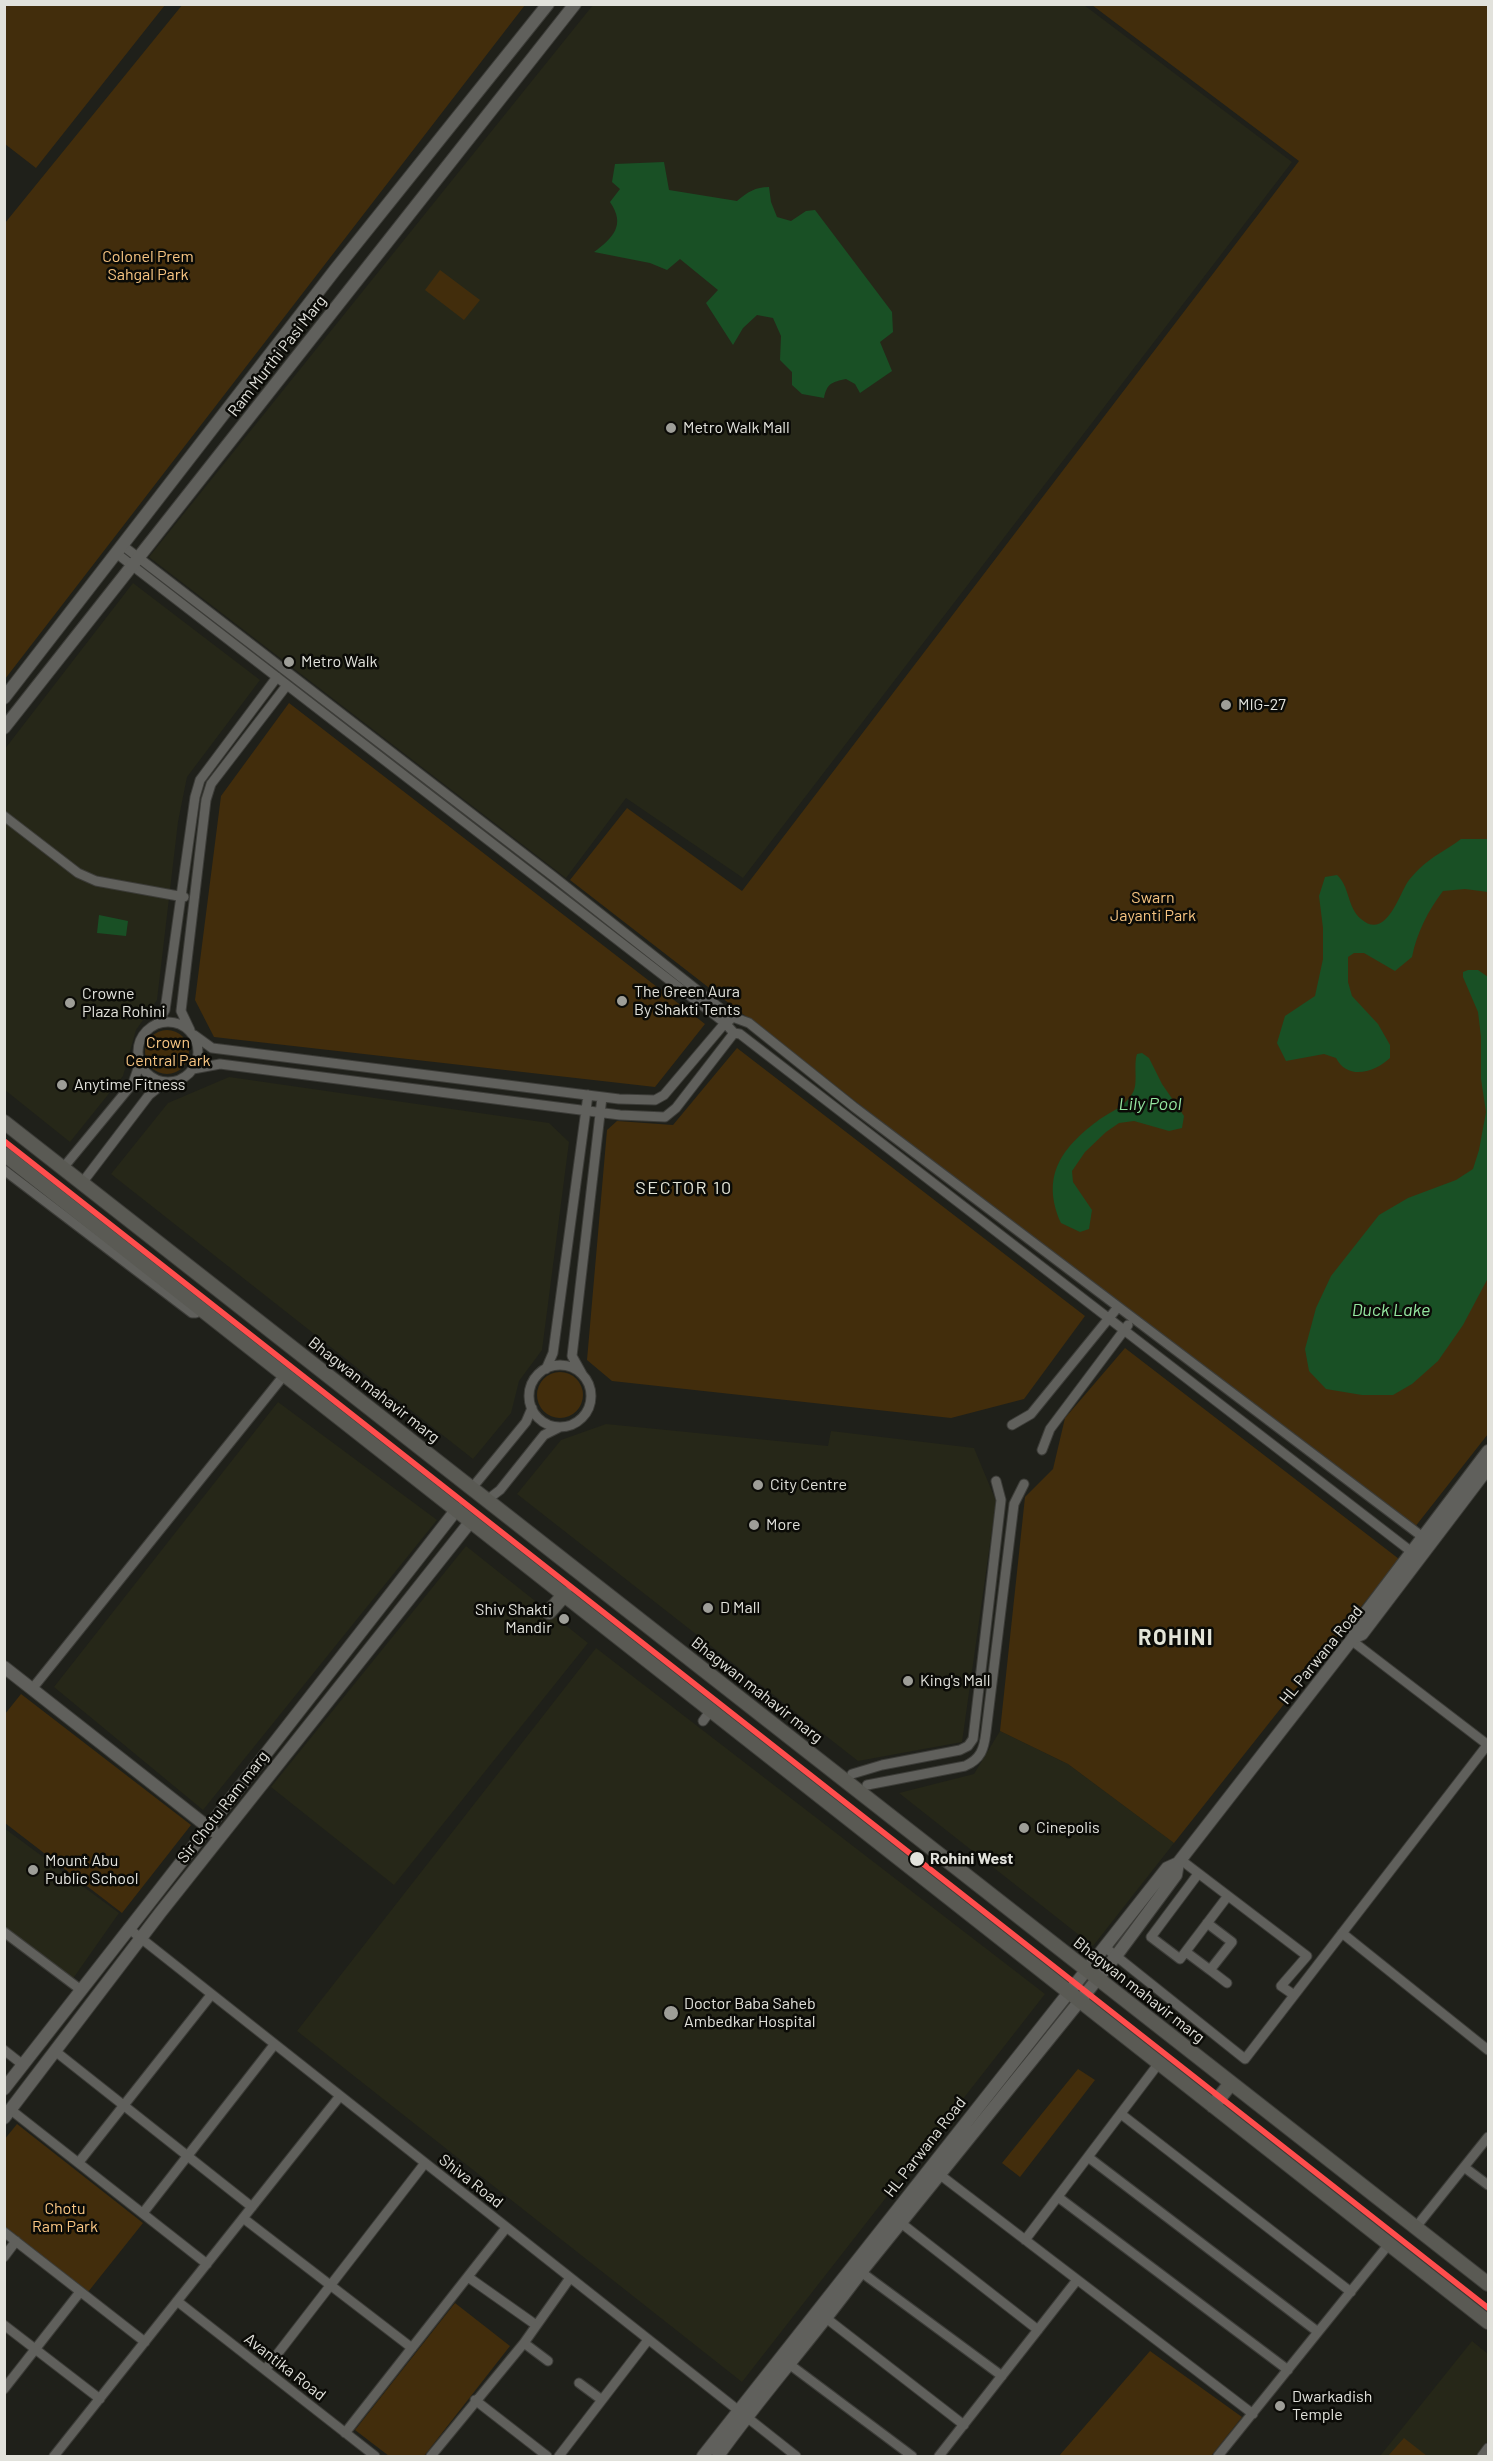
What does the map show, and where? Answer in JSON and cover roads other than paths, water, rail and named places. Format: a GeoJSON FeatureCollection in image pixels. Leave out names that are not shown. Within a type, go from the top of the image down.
{"type":"FeatureCollection","features":[{"type":"Feature","properties":{"kind":"main road","name":"Bhagwan mahavir marg"},"geometry":{"type":"LineString","coordinates":[[4,1122],[1488,2284]]}},
{"type":"Feature","properties":{"kind":"main road"},"geometry":{"type":"LineString","coordinates":[[4,1154],[565,1594],[707,1715],[1075,1997],[1389,2244],[1487,2318]]}},
{"type":"Feature","properties":{"kind":"main road"},"geometry":{"type":"LineString","coordinates":[[174,1288],[188,1266]]}},
{"type":"Feature","properties":{"kind":"main road"},"geometry":{"type":"LineString","coordinates":[[549,1612],[565,1594]]}},
{"type":"Feature","properties":{"kind":"main road"},"geometry":{"type":"LineString","coordinates":[[1213,2106],[1231,2083]]}},
{"type":"Feature","properties":{"kind":"street","name":"Ram Murthi Pasi Marg"},"geometry":{"type":"LineString","coordinates":[[4,698],[335,270],[548,4]]}},
{"type":"Feature","properties":{"kind":"street","name":"Ram Murthi Pasi Marg"},"geometry":{"type":"LineString","coordinates":[[4,728],[575,4]]}},
{"type":"Feature","properties":{"kind":"street"},"geometry":{"type":"LineString","coordinates":[[119,549],[287,685],[734,1033],[740,1034],[1415,1555]]}},
{"type":"Feature","properties":{"kind":"street"},"geometry":{"type":"LineString","coordinates":[[136,563],[544,870],[730,1016],[749,1023],[854,1107],[1426,1540],[1488,1451]]}},
{"type":"Feature","properties":{"kind":"street"},"geometry":{"type":"LineString","coordinates":[[165,1082],[148,1074],[140,1063],[138,1053],[141,1038],[157,1024],[165,1010],[195,797],[200,780],[277,677]]}},
{"type":"Feature","properties":{"kind":"street"},"geometry":{"type":"LineString","coordinates":[[193,1069],[199,1052],[181,1011],[206,800],[211,784],[287,685]]}},
{"type":"Feature","properties":{"kind":"street"},"geometry":{"type":"LineString","coordinates":[[4,816],[78,873],[96,881],[181,897],[193,897]]}},
{"type":"Feature","properties":{"kind":"street"},"geometry":{"type":"LineString","coordinates":[[157,1024],[178,1023],[212,1048],[602,1097],[655,1100],[664,1095],[724,1023],[740,1020]]}},
{"type":"Feature","properties":{"kind":"street"},"geometry":{"type":"LineString","coordinates":[[82,1183],[149,1095],[165,1082],[180,1080],[193,1069],[220,1064],[642,1118],[665,1117],[676,1108],[734,1033]]}},
{"type":"Feature","properties":{"kind":"street"},"geometry":{"type":"LineString","coordinates":[[63,1168],[133,1083],[140,1063]]}},
{"type":"Feature","properties":{"kind":"street"},"geometry":{"type":"LineString","coordinates":[[546,1369],[553,1353],[588,1095]]}},
{"type":"Feature","properties":{"kind":"street"},"geometry":{"type":"LineString","coordinates":[[487,1500],[500,1490],[544,1435],[577,1422],[589,1407],[590,1390],[572,1356],[602,1097]]}},
{"type":"Feature","properties":{"kind":"street"},"geometry":{"type":"LineString","coordinates":[[4,1170],[192,1313],[196,1313],[200,1308]]}},
{"type":"Feature","properties":{"kind":"street"},"geometry":{"type":"LineString","coordinates":[[1011,1425],[1031,1414],[1118,1308]]}},
{"type":"Feature","properties":{"kind":"street"},"geometry":{"type":"LineString","coordinates":[[1042,1450],[1050,1429],[1132,1318]]}},
{"type":"Feature","properties":{"kind":"street"},"geometry":{"type":"LineString","coordinates":[[560,1427],[543,1422],[532,1408],[529,1396],[531,1385],[538,1375],[552,1366],[566,1366],[582,1374]]}},
{"type":"Feature","properties":{"kind":"street"},"geometry":{"type":"LineString","coordinates":[[32,1689],[285,1374]]}},
{"type":"Feature","properties":{"kind":"street"},"geometry":{"type":"LineString","coordinates":[[472,1488],[526,1422],[532,1408]]}},
{"type":"Feature","properties":{"kind":"street","name":"HL Parwana Road"},"geometry":{"type":"LineString","coordinates":[[718,2457],[742,2415],[1093,1974],[1106,1948],[1167,1868],[1179,1861],[1352,1639],[1362,1634],[1426,1540],[1488,1468]]}},
{"type":"Feature","properties":{"kind":"street"},"geometry":{"type":"LineString","coordinates":[[852,1774],[882,1765],[960,1750],[968,1746],[973,1739],[1001,1500],[996,1481]]}},
{"type":"Feature","properties":{"kind":"street"},"geometry":{"type":"LineString","coordinates":[[867,1785],[964,1766],[975,1762],[981,1753],[986,1732],[1014,1504],[1024,1484]]}},
{"type":"Feature","properties":{"kind":"street","name":"Sir Chotu Ram marg"},"geometry":{"type":"LineString","coordinates":[[4,2089],[457,1509]]}},
{"type":"Feature","properties":{"kind":"street","name":"Sir Chotu Ram marg"},"geometry":{"type":"LineString","coordinates":[[8,2114],[141,1938],[471,1521]]}},
{"type":"Feature","properties":{"kind":"street"},"geometry":{"type":"LineString","coordinates":[[1106,1948],[1245,2059],[1488,1745],[1352,1639]]}},
{"type":"Feature","properties":{"kind":"street"},"geometry":{"type":"LineString","coordinates":[[4,1667],[220,1837]]}},
{"type":"Feature","properties":{"kind":"street"},"geometry":{"type":"LineString","coordinates":[[1179,1861],[1307,1956],[1281,1986],[1294,1995]]}},
{"type":"Feature","properties":{"kind":"street","name":"HL Parwana Road"},"geometry":{"type":"LineString","coordinates":[[1093,1974],[1116,1956],[1176,1875],[1179,1861]]}},
{"type":"Feature","properties":{"kind":"street"},"geometry":{"type":"LineString","coordinates":[[1198,1874],[1151,1936],[1180,1959],[1227,1896]]}},
{"type":"Feature","properties":{"kind":"street"},"geometry":{"type":"LineString","coordinates":[[1207,1923],[1232,1942],[1210,1970]]}},
{"type":"Feature","properties":{"kind":"street","name":"Shiva Road"},"geometry":{"type":"LineString","coordinates":[[128,1928],[796,2457]]}},
{"type":"Feature","properties":{"kind":"street"},"geometry":{"type":"LineString","coordinates":[[4,1932],[81,1990]]}},
{"type":"Feature","properties":{"kind":"street"},"geometry":{"type":"LineString","coordinates":[[1342,1934],[1488,2050]]}},
{"type":"Feature","properties":{"kind":"street"},"geometry":{"type":"LineString","coordinates":[[1186,1952],[1227,1983]]}},
{"type":"Feature","properties":{"kind":"street"},"geometry":{"type":"LineString","coordinates":[[79,2162],[211,1995]]}},
{"type":"Feature","properties":{"kind":"street","name":"HL Parwana Road"},"geometry":{"type":"LineString","coordinates":[[704,2457],[789,2364],[1075,1997]]}},
{"type":"Feature","properties":{"kind":"street"},"geometry":{"type":"LineString","coordinates":[[143,2213],[274,2045]]}},
{"type":"Feature","properties":{"kind":"street"},"geometry":{"type":"LineString","coordinates":[[4,2050],[23,2065]]}},
{"type":"Feature","properties":{"kind":"street"},"geometry":{"type":"LineString","coordinates":[[56,2051],[252,2207]]}},
{"type":"Feature","properties":{"kind":"street"},"geometry":{"type":"LineString","coordinates":[[1025,2240],[1160,2063]]}},
{"type":"Feature","properties":{"kind":"street"},"geometry":{"type":"LineString","coordinates":[[54,2457],[340,2096]]}},
{"type":"Feature","properties":{"kind":"street"},"geometry":{"type":"LineString","coordinates":[[8,2114],[79,2162],[207,2264]]}},
{"type":"Feature","properties":{"kind":"street"},"geometry":{"type":"LineString","coordinates":[[1121,2114],[1351,2292]]}},
{"type":"Feature","properties":{"kind":"street"},"geometry":{"type":"LineString","coordinates":[[1416,2227],[1488,2137]]}},
{"type":"Feature","properties":{"kind":"street"},"geometry":{"type":"LineString","coordinates":[[1088,2157],[1318,2332]]}},
{"type":"Feature","properties":{"kind":"street"},"geometry":{"type":"LineString","coordinates":[[265,2370],[425,2163]]}},
{"type":"Feature","properties":{"kind":"street"},"geometry":{"type":"LineString","coordinates":[[1464,2167],[1488,2186]]}},
{"type":"Feature","properties":{"kind":"street"},"geometry":{"type":"LineString","coordinates":[[939,2174],[1253,2414]]}},
{"type":"Feature","properties":{"kind":"street"},"geometry":{"type":"LineString","coordinates":[[1058,2197],[1288,2370]]}},
{"type":"Feature","properties":{"kind":"street"},"geometry":{"type":"LineString","coordinates":[[243,2218],[412,2348]]}},
{"type":"Feature","properties":{"kind":"street"},"geometry":{"type":"LineString","coordinates":[[901,2223],[1038,2330]]}},
{"type":"Feature","properties":{"kind":"street"},"geometry":{"type":"LineString","coordinates":[[345,2433],[506,2228]]}},
{"type":"Feature","properties":{"kind":"street"},"geometry":{"type":"LineString","coordinates":[[4,2232],[145,2342]]}},
{"type":"Feature","properties":{"kind":"street"},"geometry":{"type":"LineString","coordinates":[[4,2257],[16,2241]]}},
{"type":"Feature","properties":{"kind":"street"},"geometry":{"type":"LineString","coordinates":[[1218,2457],[1389,2244]]}},
{"type":"Feature","properties":{"kind":"street"},"geometry":{"type":"LineString","coordinates":[[861,2272],[1002,2376]]}},
{"type":"Feature","properties":{"kind":"street"},"geometry":{"type":"LineString","coordinates":[[468,2277],[536,2325]]}},
{"type":"Feature","properties":{"kind":"street"},"geometry":{"type":"LineString","coordinates":[[431,2457],[475,2400],[524,2343],[570,2278]]}},
{"type":"Feature","properties":{"kind":"street"},"geometry":{"type":"LineString","coordinates":[[939,2457],[1077,2280]]}},
{"type":"Feature","properties":{"kind":"street"},"geometry":{"type":"LineString","coordinates":[[4,2389],[81,2292]]}},
{"type":"Feature","properties":{"kind":"street","name":"Avantika Road"},"geometry":{"type":"LineString","coordinates":[[177,2301],[375,2457]]}},
{"type":"Feature","properties":{"kind":"street"},"geometry":{"type":"LineString","coordinates":[[826,2318],[964,2425]]}},
{"type":"Feature","properties":{"kind":"street"},"geometry":{"type":"LineString","coordinates":[[4,2325],[99,2399]]}},
{"type":"Feature","properties":{"kind":"street"},"geometry":{"type":"LineString","coordinates":[[559,2457],[648,2340]]}},
{"type":"Feature","properties":{"kind":"street"},"geometry":{"type":"LineString","coordinates":[[524,2343],[548,2361]]}},
{"type":"Feature","properties":{"kind":"street"},"geometry":{"type":"LineString","coordinates":[[789,2364],[912,2457]]}},
{"type":"Feature","properties":{"kind":"street"},"geometry":{"type":"LineString","coordinates":[[579,2383],[602,2400]]}},
{"type":"Feature","properties":{"kind":"street"},"geometry":{"type":"LineString","coordinates":[[475,2400],[547,2457]]}},
{"type":"Feature","properties":{"kind":"street"},"geometry":{"type":"LineString","coordinates":[[1482,2457],[1488,2448]]}},
{"type":"Feature","properties":{"kind":"water"},"geometry":{"type":"Polygon","coordinates":[[[664,162],[669,190],[737,201],[752,191],[769,187],[771,202],[777,217],[791,221],[806,211],[815,210],[892,312],[893,332],[880,342],[892,371],[860,393],[855,384],[846,379],[831,384],[824,398],[802,394],[792,385],[792,372],[780,360],[781,336],[773,318],[757,315],[743,328],[733,345],[706,303],[718,290],[680,259],[667,270],[650,263],[594,252],[612,236],[617,224],[615,210],[610,202],[620,189],[612,182],[615,164],[664,162]]]}},
{"type":"Feature","properties":{"kind":"water"},"geometry":{"type":"Polygon","coordinates":[[[1461,839],[1488,839],[1488,892],[1465,889],[1443,891],[1424,922],[1412,957],[1395,971],[1364,953],[1354,953],[1348,957],[1348,982],[1352,996],[1378,1024],[1390,1045],[1390,1058],[1377,1067],[1362,1072],[1347,1070],[1336,1058],[1324,1054],[1286,1061],[1277,1043],[1285,1016],[1315,996],[1323,959],[1323,928],[1319,896],[1325,877],[1337,875],[1344,885],[1356,914],[1369,924],[1377,924],[1384,921],[1390,914],[1411,877],[1429,861],[1461,839]]]}},
{"type":"Feature","properties":{"kind":"water"},"geometry":{"type":"Polygon","coordinates":[[[99,915],[128,921],[126,936],[97,933],[99,915]]]}},
{"type":"Feature","properties":{"kind":"water","name":"Duck Lake"},"geometry":{"type":"Polygon","coordinates":[[[1478,970],[1488,977],[1488,1278],[1463,1325],[1438,1361],[1412,1384],[1393,1395],[1362,1395],[1326,1389],[1309,1371],[1305,1349],[1316,1308],[1331,1276],[1379,1215],[1408,1198],[1456,1180],[1473,1169],[1486,1112],[1481,1079],[1481,1037],[1478,1012],[1463,977],[1463,972],[1478,970]]]}},
{"type":"Feature","properties":{"kind":"water","name":"Lily Pool"},"geometry":{"type":"Polygon","coordinates":[[[1142,1053],[1149,1058],[1162,1084],[1184,1116],[1182,1128],[1169,1131],[1134,1121],[1119,1123],[1085,1152],[1072,1171],[1073,1182],[1092,1210],[1089,1229],[1080,1232],[1061,1223],[1055,1206],[1054,1177],[1058,1164],[1075,1140],[1100,1119],[1122,1106],[1129,1098],[1135,1086],[1137,1054],[1142,1053]]]}},
{"type":"Feature","properties":{"kind":"place","name":"Metro Walk Mall"},"geometry":{"type":"Point","coordinates":[671,428]}},
{"type":"Feature","properties":{"kind":"place","name":"Metro Walk"},"geometry":{"type":"Point","coordinates":[289,662]}},
{"type":"Feature","properties":{"kind":"place","name":"MIG-27"},"geometry":{"type":"Point","coordinates":[1226,705]}},
{"type":"Feature","properties":{"kind":"place","name":"The Green Aura By Shakti Tents"},"geometry":{"type":"Point","coordinates":[622,1001]}},
{"type":"Feature","properties":{"kind":"place","name":"Crowne Plaza Rohini"},"geometry":{"type":"Point","coordinates":[70,1003]}},
{"type":"Feature","properties":{"kind":"place","name":"Anytime Fitness"},"geometry":{"type":"Point","coordinates":[62,1085]}},
{"type":"Feature","properties":{"kind":"place","name":"City Centre"},"geometry":{"type":"Point","coordinates":[758,1485]}},
{"type":"Feature","properties":{"kind":"place","name":"More"},"geometry":{"type":"Point","coordinates":[754,1525]}},
{"type":"Feature","properties":{"kind":"place","name":"D Mall"},"geometry":{"type":"Point","coordinates":[708,1608]}},
{"type":"Feature","properties":{"kind":"place","name":"Shiv Shakti Mandir"},"geometry":{"type":"Point","coordinates":[564,1619]}},
{"type":"Feature","properties":{"kind":"place","name":"King's Mall"},"geometry":{"type":"Point","coordinates":[908,1681]}},
{"type":"Feature","properties":{"kind":"place","name":"Cinepolis"},"geometry":{"type":"Point","coordinates":[1024,1828]}},
{"type":"Feature","properties":{"kind":"place","name":"Rohini West"},"geometry":{"type":"Point","coordinates":[917,1859]}},
{"type":"Feature","properties":{"kind":"place","name":"Mount Abu Public School"},"geometry":{"type":"Point","coordinates":[33,1870]}},
{"type":"Feature","properties":{"kind":"place","name":"Doctor Baba Saheb Ambedkar Hospital"},"geometry":{"type":"Point","coordinates":[671,2013]}},
{"type":"Feature","properties":{"kind":"place","name":"Dwarkadish Temple"},"geometry":{"type":"Point","coordinates":[1280,2406]}},
{"type":"Feature","properties":{"kind":"district","name":"SECTOR 10"},"geometry":{"type":"Point","coordinates":[684,1188]}},
{"type":"Feature","properties":{"kind":"district","name":"ROHINI"},"geometry":{"type":"Point","coordinates":[1176,1638]}},
{"type":"Feature","properties":{"kind":"park label","name":"Colonel Prem Sahgal Park"},"geometry":{"type":"Point","coordinates":[148,266]}},
{"type":"Feature","properties":{"kind":"park label","name":"Swarn Jayanti Park"},"geometry":{"type":"Point","coordinates":[1153,907]}},
{"type":"Feature","properties":{"kind":"park label","name":"Crown Central Park"},"geometry":{"type":"Point","coordinates":[168,1052]}},
{"type":"Feature","properties":{"kind":"park label","name":"Chotu Ram Park"},"geometry":{"type":"Point","coordinates":[65,2218]}}]}
